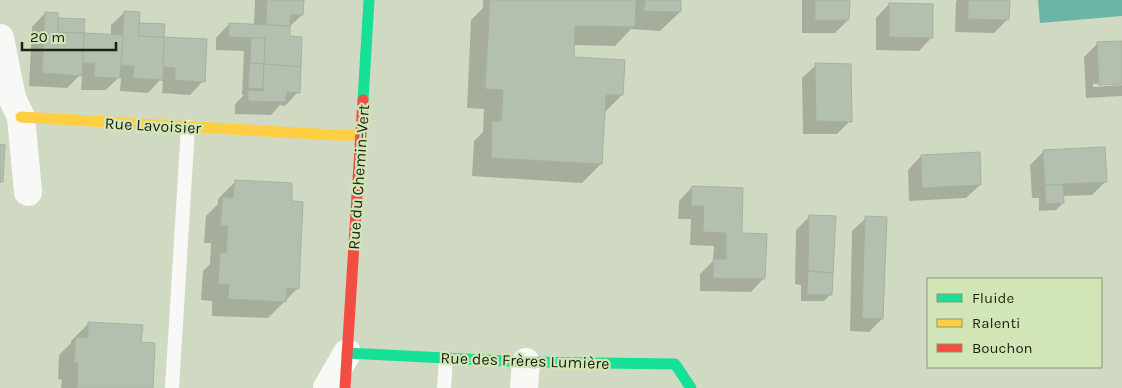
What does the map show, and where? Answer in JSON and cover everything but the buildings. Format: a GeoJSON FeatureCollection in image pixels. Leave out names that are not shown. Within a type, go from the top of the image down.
{"type":"FeatureCollection","features":[{"type":"Feature","properties":{"kind":"street","name":"Rue du Chemin-Vert"},"geometry":{"type":"LineString","coordinates":[[345,388],[370,0]]}},
{"type":"Feature","properties":{"kind":"street"},"geometry":{"type":"LineString","coordinates":[[0,38],[12,98],[20,117],[28,192]]}},
{"type":"Feature","properties":{"kind":"street","name":"Rue Lavoisier"},"geometry":{"type":"LineString","coordinates":[[20,117],[361,135]]}},
{"type":"Feature","properties":{"kind":"street","name":"Rue du Chemin-Vert"},"geometry":{"type":"LineString","coordinates":[[327,388],[348,353]]}},
{"type":"Feature","properties":{"kind":"street","name":"Rue des Frères Lumière"},"geometry":{"type":"LineString","coordinates":[[348,353],[446,358],[525,375],[675,364],[691,388]]}},
{"type":"Feature","properties":{"kind":"lane"},"geometry":{"type":"LineString","coordinates":[[172,388],[188,127]]}},
{"type":"Feature","properties":{"kind":"lane"},"geometry":{"type":"LineString","coordinates":[[444,388],[446,358]]}},
{"type":"Feature","properties":{"kind":"water"},"geometry":{"type":"Polygon","coordinates":[[[1038,0],[1122,0],[1122,16],[1040,23],[1038,0]]]}},
{"type":"Feature","properties":{"kind":"traffic: fast"},"geometry":{"type":"LineString","coordinates":[[363,100],[369,0]]}},
{"type":"Feature","properties":{"kind":"traffic: fast"},"geometry":{"type":"LineString","coordinates":[[347,353],[526,362],[675,364],[691,388]]}},
{"type":"Feature","properties":{"kind":"traffic: slow"},"geometry":{"type":"LineString","coordinates":[[21,117],[361,135]]}},
{"type":"Feature","properties":{"kind":"traffic: jam"},"geometry":{"type":"LineString","coordinates":[[345,388],[363,100]]}}]}
